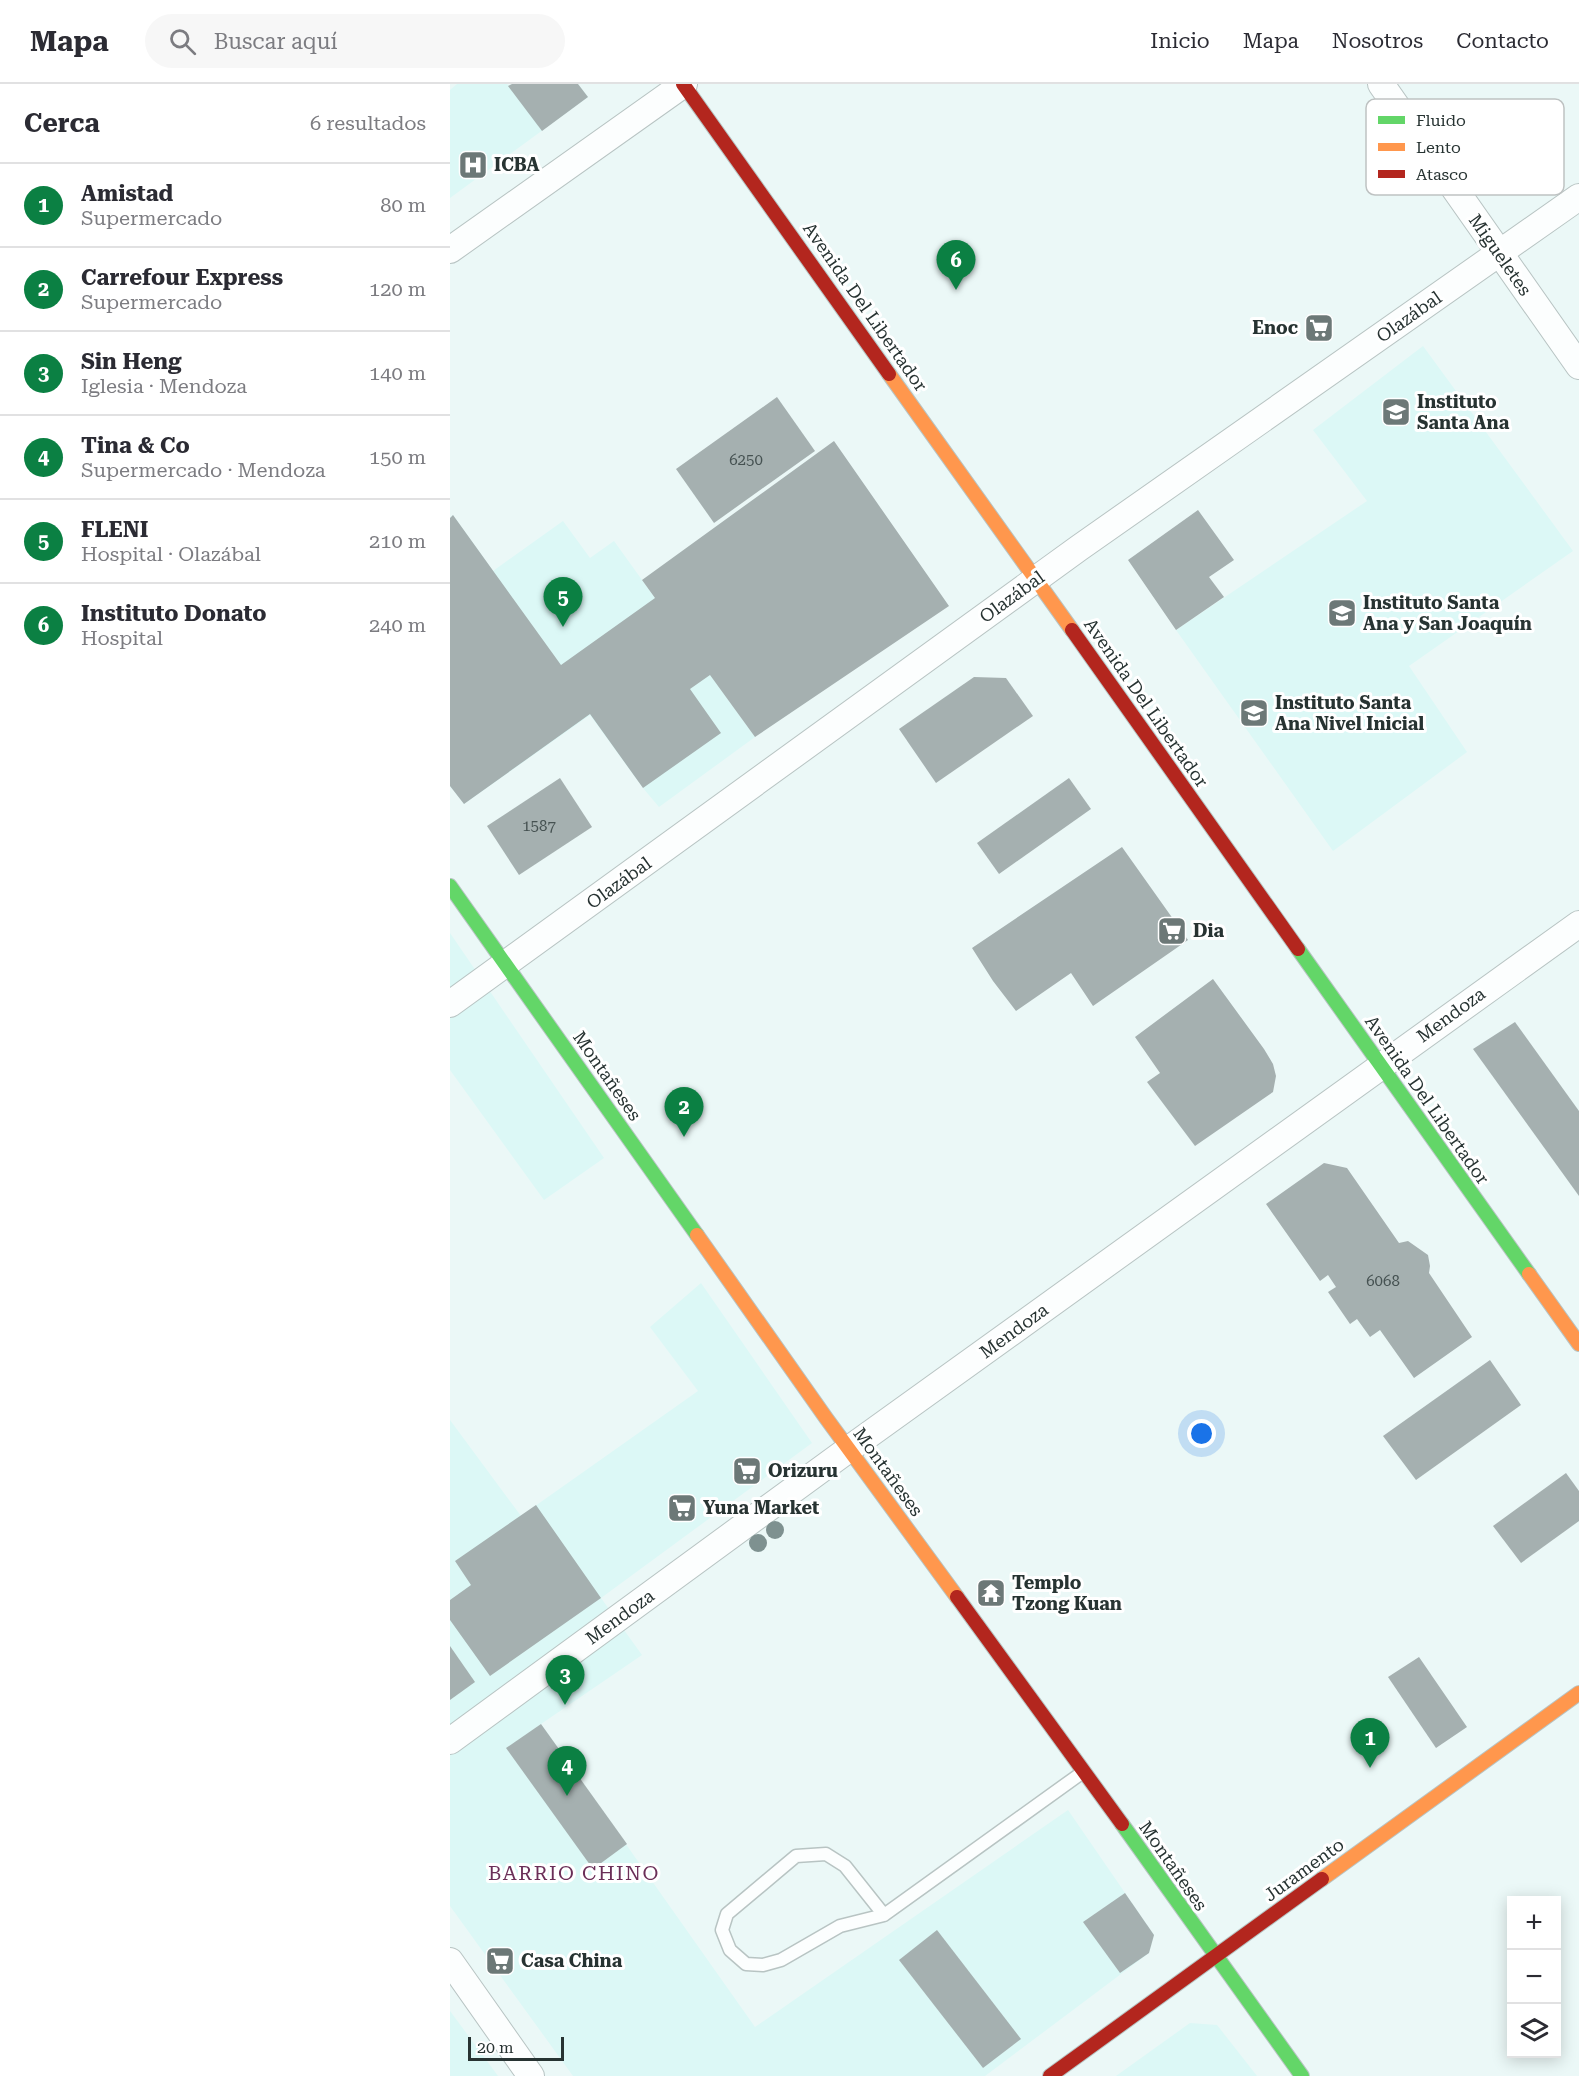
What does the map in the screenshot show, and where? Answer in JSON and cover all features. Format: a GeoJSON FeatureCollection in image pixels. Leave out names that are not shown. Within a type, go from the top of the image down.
{"type":"FeatureCollection","features":[{"type":"Feature","properties":{"kind":"street"},"geometry":{"type":"LineString","coordinates":[[450,250],[684,84]]}},
{"type":"Feature","properties":{"kind":"street","name":"Avenida Del Libertador"},"geometry":{"type":"LineString","coordinates":[[684,84],[1579,1344]]}},
{"type":"Feature","properties":{"kind":"street","name":"Migueletes"},"geometry":{"type":"LineString","coordinates":[[1381,84],[1391,99]]}},
{"type":"Feature","properties":{"kind":"street","name":"Migueletes"},"geometry":{"type":"LineString","coordinates":[[1458,195],[1579,366]]}},
{"type":"Feature","properties":{"kind":"street","name":"Olazábal"},"geometry":{"type":"LineString","coordinates":[[450,1004],[1036,580],[1579,197]]}},
{"type":"Feature","properties":{"kind":"street","name":"Montañeses"},"geometry":{"type":"LineString","coordinates":[[450,886],[849,1449],[1084,1771],[1302,2076]]}},
{"type":"Feature","properties":{"kind":"street","name":"Mendoza"},"geometry":{"type":"LineString","coordinates":[[450,1741],[849,1449],[1579,924]]}},
{"type":"Feature","properties":{"kind":"street","name":"Juramento"},"geometry":{"type":"LineString","coordinates":[[1050,2076],[1579,1693]]}},
{"type":"Feature","properties":{"kind":"street"},"geometry":{"type":"LineString","coordinates":[[450,1961],[531,2076]]}},
{"type":"Feature","properties":{"kind":"lane"},"geometry":{"type":"LineString","coordinates":[[885,1915],[845,1866],[826,1854],[796,1856],[727,1914],[722,1930],[730,1950],[746,1964],[763,1965],[781,1960],[840,1926],[885,1915],[1084,1771]]}},
{"type":"Feature","properties":{"kind":"shaded area","name":"ICBA"},"geometry":{"type":"Polygon","coordinates":[[[457,84],[507,84],[509,86],[512,84],[578,84],[588,97],[450,198],[450,90],[457,84]]]}},
{"type":"Feature","properties":{"kind":"shaded area","name":"Instituto Santa Ana y San Joaquín"},"geometry":{"type":"Polygon","coordinates":[[[1423,346],[1573,551],[1409,666],[1467,752],[1333,851],[1176,630],[1367,501],[1313,430],[1423,346]]]}},
{"type":"Feature","properties":{"kind":"shaded area"},"geometry":{"type":"Polygon","coordinates":[[[453,515],[493,571],[563,521],[590,558],[614,541],[755,737],[659,807],[590,715],[464,804],[450,786],[450,518],[453,515]]]}},
{"type":"Feature","properties":{"kind":"shaded area"},"geometry":{"type":"Polygon","coordinates":[[[450,933],[604,1158],[544,1200],[450,1070],[450,933]]]}},
{"type":"Feature","properties":{"kind":"shaded area"},"geometry":{"type":"Polygon","coordinates":[[[701,1283],[812,1443],[601,1598],[642,1655],[541,1724],[755,2027],[1068,1810],[1154,1935],[1149,1953],[985,2076],[573,2076],[450,1906],[450,1420],[521,1516],[698,1391],[650,1327],[701,1283]]]}},
{"type":"Feature","properties":{"kind":"shaded area"},"geometry":{"type":"Polygon","coordinates":[[[450,2011],[498,2076],[450,2076],[450,2011]]]}},
{"type":"Feature","properties":{"kind":"shaded area"},"geometry":{"type":"Polygon","coordinates":[[[1190,2023],[1217,2025],[1257,2076],[1116,2076],[1190,2023]]]}},
{"type":"Feature","properties":{"kind":"building"},"geometry":{"type":"Polygon","coordinates":[[[512,84],[578,84],[588,97],[542,131],[508,86],[512,84]]]}},
{"type":"Feature","properties":{"kind":"building"},"geometry":{"type":"Polygon","coordinates":[[[777,397],[815,451],[714,523],[676,469],[777,397]]]}},
{"type":"Feature","properties":{"kind":"building"},"geometry":{"type":"Polygon","coordinates":[[[834,441],[949,606],[755,737],[710,675],[690,689],[721,733],[643,788],[590,714],[464,804],[450,786],[450,518],[453,515],[561,665],[655,598],[642,580],[834,441]]]}},
{"type":"Feature","properties":{"kind":"building"},"geometry":{"type":"Polygon","coordinates":[[[1198,510],[1234,560],[1209,577],[1224,597],[1176,630],[1128,560],[1198,510]]]}},
{"type":"Feature","properties":{"kind":"building"},"geometry":{"type":"Polygon","coordinates":[[[974,677],[1006,678],[1033,716],[936,783],[899,729],[974,677]]]}},
{"type":"Feature","properties":{"kind":"building"},"geometry":{"type":"Polygon","coordinates":[[[560,778],[592,827],[519,875],[487,826],[560,778]]]}},
{"type":"Feature","properties":{"kind":"building"},"geometry":{"type":"Polygon","coordinates":[[[1069,778],[1091,809],[999,874],[977,843],[1069,778]]]}},
{"type":"Feature","properties":{"kind":"building"},"geometry":{"type":"Polygon","coordinates":[[[1122,847],[1188,940],[1093,1006],[1071,973],[1016,1011],[972,948],[1122,847]]]}},
{"type":"Feature","properties":{"kind":"building"},"geometry":{"type":"Polygon","coordinates":[[[1213,979],[1264,1049],[1273,1064],[1276,1076],[1273,1092],[1195,1146],[1147,1082],[1160,1073],[1135,1037],[1213,979]]]}},
{"type":"Feature","properties":{"kind":"building"},"geometry":{"type":"Polygon","coordinates":[[[1515,1022],[1579,1111],[1579,1196],[1473,1049],[1515,1022]]]}},
{"type":"Feature","properties":{"kind":"building"},"geometry":{"type":"Polygon","coordinates":[[[1324,1163],[1347,1168],[1399,1243],[1408,1241],[1428,1255],[1429,1273],[1472,1337],[1414,1378],[1380,1330],[1370,1337],[1357,1319],[1350,1324],[1328,1292],[1336,1287],[1328,1275],[1320,1281],[1266,1204],[1324,1163]]]}},
{"type":"Feature","properties":{"kind":"building"},"geometry":{"type":"Polygon","coordinates":[[[1490,1360],[1521,1405],[1416,1480],[1383,1436],[1490,1360]]]}},
{"type":"Feature","properties":{"kind":"building"},"geometry":{"type":"Polygon","coordinates":[[[1566,1473],[1579,1491],[1579,1521],[1521,1563],[1493,1526],[1566,1473]]]}},
{"type":"Feature","properties":{"kind":"building"},"geometry":{"type":"Polygon","coordinates":[[[536,1505],[601,1598],[490,1676],[450,1620],[450,1600],[471,1585],[455,1561],[536,1505]]]}},
{"type":"Feature","properties":{"kind":"building"},"geometry":{"type":"Polygon","coordinates":[[[450,1646],[475,1682],[450,1700],[450,1646]]]}},
{"type":"Feature","properties":{"kind":"building"},"geometry":{"type":"Polygon","coordinates":[[[1419,1657],[1467,1727],[1436,1748],[1388,1677],[1419,1657]]]}},
{"type":"Feature","properties":{"kind":"building"},"geometry":{"type":"Polygon","coordinates":[[[541,1724],[627,1844],[593,1869],[506,1748],[541,1724]]]}},
{"type":"Feature","properties":{"kind":"building"},"geometry":{"type":"Polygon","coordinates":[[[1125,1893],[1154,1935],[1149,1953],[1120,1973],[1083,1922],[1125,1893]]]}},
{"type":"Feature","properties":{"kind":"building"},"geometry":{"type":"Polygon","coordinates":[[[937,1930],[1021,2039],[983,2068],[899,1960],[937,1930]]]}},
{"type":"Feature","properties":{"kind":"traffic: fast"},"geometry":{"type":"LineString","coordinates":[[450,886],[697,1235]]}},
{"type":"Feature","properties":{"kind":"traffic: fast"},"geometry":{"type":"LineString","coordinates":[[1298,949],[1529,1274]]}},
{"type":"Feature","properties":{"kind":"traffic: fast"},"geometry":{"type":"LineString","coordinates":[[1122,1824],[1302,2076]]}},
{"type":"Feature","properties":{"kind":"traffic: slow"},"geometry":{"type":"LineString","coordinates":[[889,374],[1072,630]]}},
{"type":"Feature","properties":{"kind":"traffic: slow"},"geometry":{"type":"LineString","coordinates":[[697,1235],[826,1418],[957,1597]]}},
{"type":"Feature","properties":{"kind":"traffic: slow"},"geometry":{"type":"LineString","coordinates":[[1529,1274],[1579,1344]]}},
{"type":"Feature","properties":{"kind":"traffic: slow"},"geometry":{"type":"LineString","coordinates":[[1322,1879],[1579,1693]]}},
{"type":"Feature","properties":{"kind":"traffic: jam"},"geometry":{"type":"LineString","coordinates":[[683,84],[889,374]]}},
{"type":"Feature","properties":{"kind":"traffic: jam"},"geometry":{"type":"LineString","coordinates":[[1072,630],[1298,949]]}},
{"type":"Feature","properties":{"kind":"traffic: jam"},"geometry":{"type":"LineString","coordinates":[[957,1597],[1122,1824]]}},
{"type":"Feature","properties":{"kind":"traffic: jam"},"geometry":{"type":"LineString","coordinates":[[1050,2076],[1322,1879]]}},
{"type":"Feature","properties":{"kind":"place","name":"ICBA"},"geometry":{"type":"Point","coordinates":[473,165]}},
{"type":"Feature","properties":{"kind":"place","name":"Instituto Donato"},"geometry":{"type":"Point","coordinates":[956,290]}},
{"type":"Feature","properties":{"kind":"place","name":"Enoc"},"geometry":{"type":"Point","coordinates":[1319,328]}},
{"type":"Feature","properties":{"kind":"place","name":"Instituto Santa Ana"},"geometry":{"type":"Point","coordinates":[1396,412]}},
{"type":"Feature","properties":{"kind":"place","name":"Instituto Santa Ana y San Joaquín"},"geometry":{"type":"Point","coordinates":[1342,613]}},
{"type":"Feature","properties":{"kind":"place","name":"FLENI"},"geometry":{"type":"Point","coordinates":[563,627]}},
{"type":"Feature","properties":{"kind":"place","name":"Instituto Santa Ana Nivel Inicial"},"geometry":{"type":"Point","coordinates":[1254,713]}},
{"type":"Feature","properties":{"kind":"place","name":"Dia"},"geometry":{"type":"Point","coordinates":[1172,931]}},
{"type":"Feature","properties":{"kind":"place","name":"Carrefour Express"},"geometry":{"type":"Point","coordinates":[684,1137]}},
{"type":"Feature","properties":{"kind":"place","name":"Orizuru"},"geometry":{"type":"Point","coordinates":[747,1471]}},
{"type":"Feature","properties":{"kind":"place","name":"Yuna Market"},"geometry":{"type":"Point","coordinates":[682,1508]}},
{"type":"Feature","properties":{"kind":"place","name":"Templo Tzong Kuan"},"geometry":{"type":"Point","coordinates":[991,1593]}},
{"type":"Feature","properties":{"kind":"place","name":"Sin Heng"},"geometry":{"type":"Point","coordinates":[565,1705]}},
{"type":"Feature","properties":{"kind":"place","name":"Amistad"},"geometry":{"type":"Point","coordinates":[1370,1768]}},
{"type":"Feature","properties":{"kind":"place","name":"Tina & Co"},"geometry":{"type":"Point","coordinates":[567,1796]}},
{"type":"Feature","properties":{"kind":"place","name":"Casa China"},"geometry":{"type":"Point","coordinates":[500,1961]}},
{"type":"Feature","properties":{"kind":"district","name":"BARRIO CHINO"},"geometry":{"type":"Point","coordinates":[574,1873]}}]}
